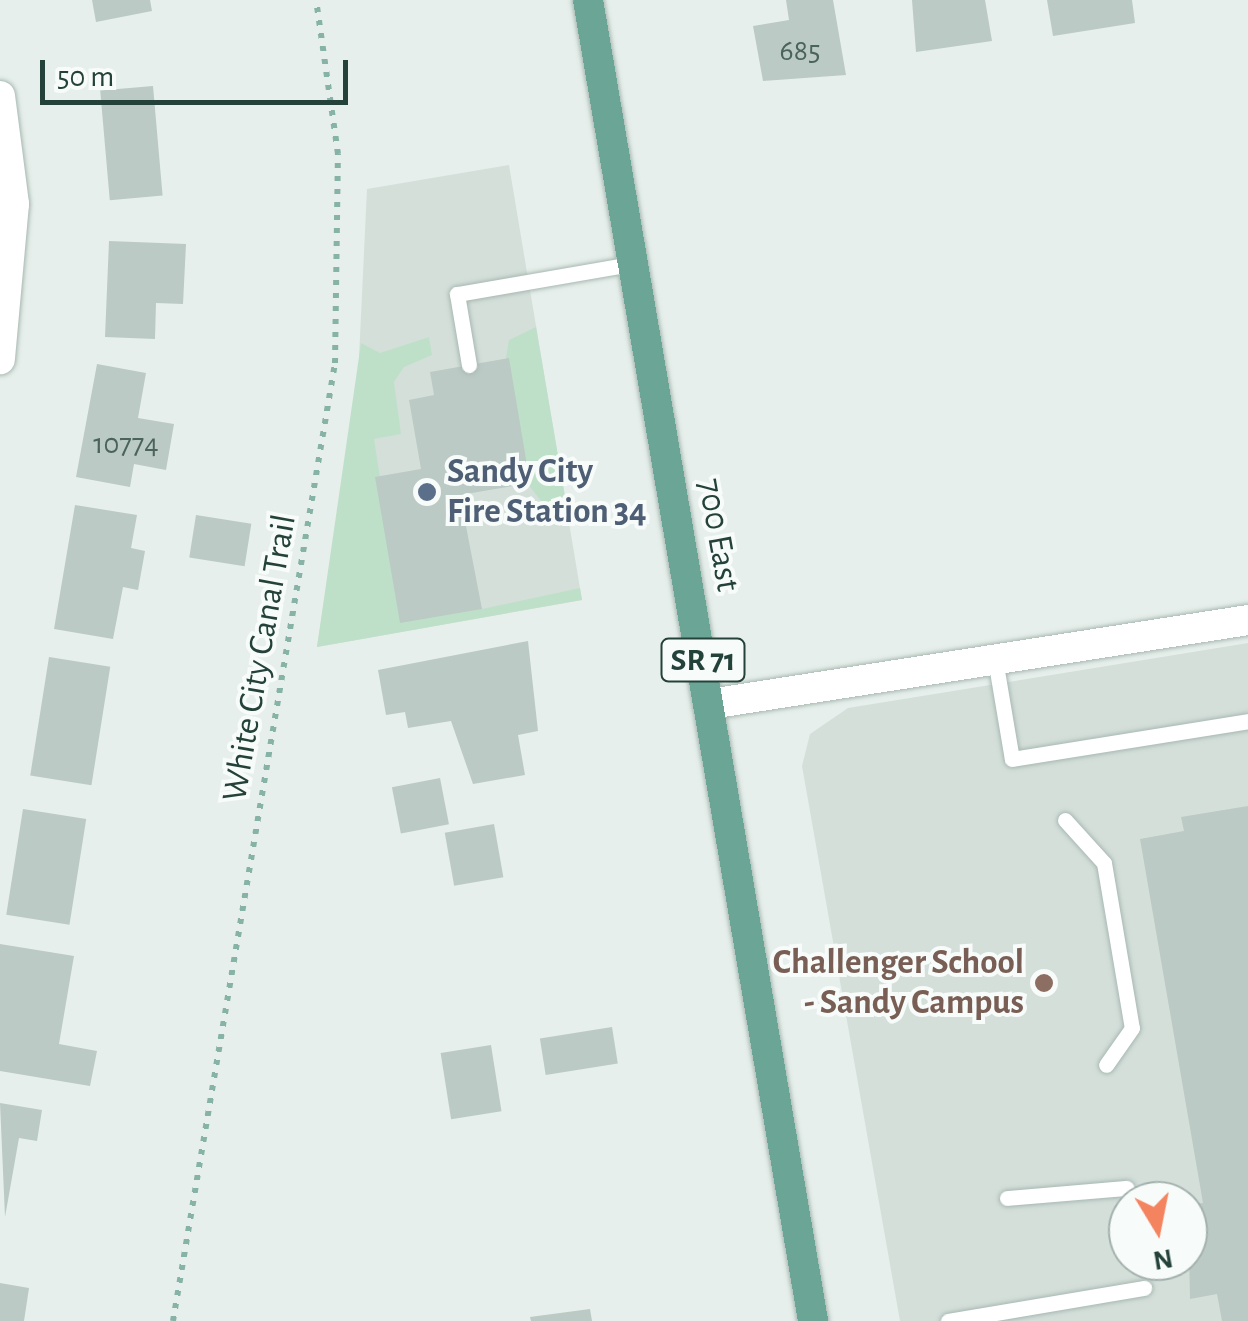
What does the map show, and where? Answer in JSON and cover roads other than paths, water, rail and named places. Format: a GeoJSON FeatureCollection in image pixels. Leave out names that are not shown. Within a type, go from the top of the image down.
{"type":"FeatureCollection","features":[{"type":"Feature","properties":{"kind":"main road","name":"700 East"},"geometry":{"type":"LineString","coordinates":[[588,0],[636,263],[813,1321]]}},
{"type":"Feature","properties":{"kind":"street"},"geometry":{"type":"LineString","coordinates":[[0,96],[14,204],[0,359]]}},
{"type":"Feature","properties":{"kind":"street"},"geometry":{"type":"LineString","coordinates":[[710,704],[1248,620]]}},
{"type":"Feature","properties":{"kind":"lane"},"geometry":{"type":"LineString","coordinates":[[469,365],[458,294],[636,263]]}},
{"type":"Feature","properties":{"kind":"lane"},"geometry":{"type":"LineString","coordinates":[[995,659],[1012,759],[1248,720]]}},
{"type":"Feature","properties":{"kind":"lane"},"geometry":{"type":"LineString","coordinates":[[1065,820],[1104,862],[1132,1028],[1106,1065]]}},
{"type":"Feature","properties":{"kind":"lane"},"geometry":{"type":"LineString","coordinates":[[1006,1198],[1108,1190]]}},
{"type":"Feature","properties":{"kind":"lane"},"geometry":{"type":"LineString","coordinates":[[948,1321],[1144,1288]]}},
{"type":"Feature","properties":{"kind":"place","name":"Sandy City Fire Station 34"},"geometry":{"type":"Point","coordinates":[427,492]}},
{"type":"Feature","properties":{"kind":"place","name":"Challenger School - Sandy Campus"},"geometry":{"type":"Point","coordinates":[1044,983]}}]}
